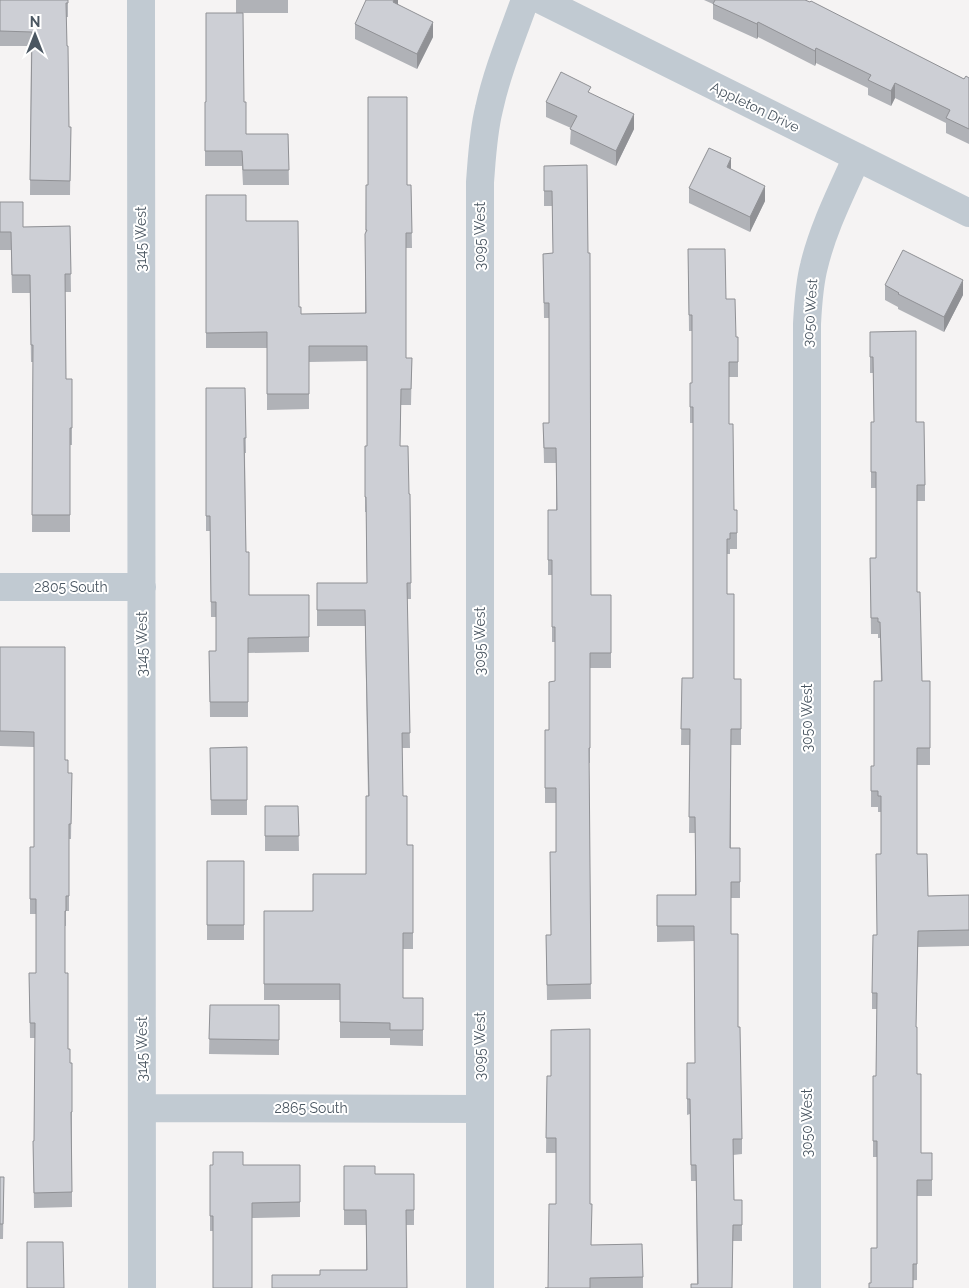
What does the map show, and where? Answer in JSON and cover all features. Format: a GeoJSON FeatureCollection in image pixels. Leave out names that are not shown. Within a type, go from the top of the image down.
{"type":"FeatureCollection","features":[{"type":"Feature","properties":{"kind":"street","name":"3145 West"},"geometry":{"type":"LineString","coordinates":[[141,0],[142,1288]]}},
{"type":"Feature","properties":{"kind":"street","name":"3095 West"},"geometry":{"type":"LineString","coordinates":[[480,1288],[480,182],[483,140],[488,110],[525,0]]}},
{"type":"Feature","properties":{"kind":"street","name":"Appleton Drive"},"geometry":{"type":"LineString","coordinates":[[541,0],[969,213]]}},
{"type":"Feature","properties":{"kind":"street","name":"3050 West"},"geometry":{"type":"LineString","coordinates":[[807,1288],[808,296],[823,236],[857,157]]}},
{"type":"Feature","properties":{"kind":"street","name":"2805 South"},"geometry":{"type":"LineString","coordinates":[[0,587],[142,587]]}},
{"type":"Feature","properties":{"kind":"street","name":"2865 South"},"geometry":{"type":"LineString","coordinates":[[142,1108],[480,1109]]}},
{"type":"Feature","properties":{"kind":"building"},"geometry":{"type":"Polygon","coordinates":[[[0,0],[68,0],[68,3],[66,3],[69,127],[71,127],[70,181],[30,180],[32,32],[0,31],[0,0]]]}},
{"type":"Feature","properties":{"kind":"building"},"geometry":{"type":"Polygon","coordinates":[[[366,0],[394,0],[393,2],[433,22],[417,54],[355,24],[366,0]]]}},
{"type":"Feature","properties":{"kind":"building"},"geometry":{"type":"Polygon","coordinates":[[[715,0],[811,1],[964,79],[966,76],[969,78],[969,129],[946,118],[950,110],[895,83],[891,91],[868,80],[871,75],[816,48],[815,51],[758,22],[757,24],[713,4],[715,0]]]}},
{"type":"Feature","properties":{"kind":"building"},"geometry":{"type":"Polygon","coordinates":[[[206,13],[243,13],[246,134],[288,134],[289,170],[243,170],[242,151],[205,151],[206,13]]]}},
{"type":"Feature","properties":{"kind":"building"},"geometry":{"type":"Polygon","coordinates":[[[561,72],[591,87],[588,92],[634,114],[616,151],[570,129],[577,116],[546,102],[561,72]]]}},
{"type":"Feature","properties":{"kind":"building"},"geometry":{"type":"Polygon","coordinates":[[[368,97],[407,97],[407,185],[411,185],[412,233],[406,233],[406,358],[412,358],[411,389],[401,389],[400,446],[408,446],[410,494],[411,583],[407,583],[410,733],[402,733],[403,796],[407,796],[407,845],[413,845],[413,933],[403,933],[403,998],[423,998],[423,1030],[390,1030],[390,1023],[340,1022],[340,984],[264,984],[264,911],[313,911],[313,874],[366,874],[366,796],[369,796],[365,610],[317,610],[317,583],[367,583],[365,446],[367,446],[367,346],[309,346],[309,394],[267,394],[267,332],[206,333],[206,195],[246,195],[246,221],[298,221],[299,307],[301,307],[301,314],[366,313],[365,234],[367,230],[366,185],[368,185],[368,97]]]}},
{"type":"Feature","properties":{"kind":"building"},"geometry":{"type":"Polygon","coordinates":[[[709,148],[731,158],[727,167],[765,186],[750,217],[689,188],[709,148]]]}},
{"type":"Feature","properties":{"kind":"building"},"geometry":{"type":"Polygon","coordinates":[[[587,165],[588,253],[590,253],[591,595],[611,595],[611,653],[590,653],[591,984],[547,985],[546,935],[551,935],[550,852],[556,852],[556,788],[545,788],[545,730],[549,730],[549,682],[555,681],[555,627],[552,627],[552,560],[548,560],[548,510],[557,510],[556,448],[544,448],[543,423],[549,423],[549,303],[544,303],[543,254],[553,253],[552,191],[544,191],[544,166],[587,165]]]}},
{"type":"Feature","properties":{"kind":"building"},"geometry":{"type":"Polygon","coordinates":[[[0,202],[23,202],[23,227],[70,226],[71,274],[65,274],[66,379],[72,379],[70,515],[32,515],[33,345],[31,345],[30,275],[12,275],[11,232],[0,232],[0,202]]]}},
{"type":"Feature","properties":{"kind":"building"},"geometry":{"type":"Polygon","coordinates":[[[688,249],[725,249],[726,299],[735,299],[736,337],[738,337],[738,362],[729,362],[729,424],[733,424],[734,510],[737,510],[737,533],[730,533],[730,539],[727,539],[727,594],[734,594],[734,679],[741,679],[741,729],[731,729],[730,848],[740,848],[740,882],[731,882],[731,934],[738,934],[738,1027],[740,1027],[742,1139],[733,1139],[734,1200],[742,1200],[742,1225],[733,1225],[732,1288],[691,1288],[691,1284],[698,1284],[696,1165],[691,1165],[690,1099],[687,1099],[687,1063],[695,1063],[694,926],[657,926],[657,895],[696,895],[695,817],[689,817],[690,729],[681,729],[682,678],[693,678],[693,407],[690,407],[692,315],[689,315],[688,249]]]}},
{"type":"Feature","properties":{"kind":"building"},"geometry":{"type":"Polygon","coordinates":[[[903,250],[963,280],[944,317],[898,294],[885,285],[903,250]]]}},
{"type":"Feature","properties":{"kind":"building"},"geometry":{"type":"Polygon","coordinates":[[[916,331],[916,422],[924,422],[925,485],[917,485],[917,592],[920,592],[922,681],[930,681],[930,748],[917,748],[917,854],[927,854],[928,896],[969,895],[969,930],[918,931],[916,1027],[917,1074],[921,1074],[921,1153],[932,1153],[932,1180],[917,1180],[917,1264],[913,1264],[913,1288],[869,1288],[869,1283],[871,1283],[871,1248],[877,1248],[877,1141],[873,1141],[873,1076],[876,1076],[877,993],[872,993],[873,935],[877,935],[876,854],[881,854],[881,796],[878,796],[878,791],[871,791],[871,766],[874,766],[874,681],[882,681],[880,622],[878,622],[878,618],[871,618],[870,558],[876,558],[876,472],[871,472],[871,422],[874,422],[873,357],[870,357],[870,332],[916,331]]]}},
{"type":"Feature","properties":{"kind":"building"},"geometry":{"type":"Polygon","coordinates":[[[206,388],[245,388],[246,552],[249,552],[249,595],[309,595],[309,637],[248,638],[248,702],[210,702],[209,651],[216,651],[216,602],[211,602],[210,516],[206,516],[206,388]]]}},
{"type":"Feature","properties":{"kind":"building"},"geometry":{"type":"Polygon","coordinates":[[[0,647],[65,647],[65,760],[68,760],[68,773],[72,773],[71,824],[69,824],[69,896],[66,896],[65,911],[65,973],[68,973],[68,1049],[70,1049],[70,1063],[72,1063],[72,1192],[34,1193],[35,1023],[30,1023],[29,973],[36,973],[36,899],[30,899],[30,847],[34,847],[34,732],[0,731],[0,647]]]}},
{"type":"Feature","properties":{"kind":"building"},"geometry":{"type":"Polygon","coordinates":[[[247,747],[247,800],[211,800],[210,748],[247,747]]]}},
{"type":"Feature","properties":{"kind":"building"},"geometry":{"type":"Polygon","coordinates":[[[265,806],[298,806],[299,836],[265,836],[265,806]]]}},
{"type":"Feature","properties":{"kind":"building"},"geometry":{"type":"Polygon","coordinates":[[[207,861],[244,861],[244,925],[207,925],[207,861]]]}},
{"type":"Feature","properties":{"kind":"building"},"geometry":{"type":"Polygon","coordinates":[[[210,1005],[279,1005],[279,1040],[209,1039],[210,1005]]]}},
{"type":"Feature","properties":{"kind":"building"},"geometry":{"type":"Polygon","coordinates":[[[590,1029],[591,1245],[642,1244],[643,1277],[590,1278],[590,1288],[548,1288],[549,1204],[556,1204],[556,1138],[546,1138],[547,1076],[551,1076],[551,1030],[590,1029]]]}},
{"type":"Feature","properties":{"kind":"building"},"geometry":{"type":"Polygon","coordinates":[[[213,1152],[243,1152],[243,1165],[300,1165],[300,1202],[252,1203],[252,1288],[213,1288],[213,1216],[210,1216],[210,1165],[213,1165],[213,1152]]]}},
{"type":"Feature","properties":{"kind":"building"},"geometry":{"type":"Polygon","coordinates":[[[344,1166],[375,1166],[375,1174],[414,1174],[414,1210],[406,1210],[407,1288],[272,1288],[272,1275],[320,1275],[320,1270],[367,1270],[366,1210],[344,1210],[344,1166]]]}},
{"type":"Feature","properties":{"kind":"building"},"geometry":{"type":"Polygon","coordinates":[[[0,1177],[4,1177],[3,1224],[0,1224],[0,1177]]]}},
{"type":"Feature","properties":{"kind":"building"},"geometry":{"type":"Polygon","coordinates":[[[27,1242],[63,1242],[64,1288],[27,1288],[27,1242]]]}}]}
